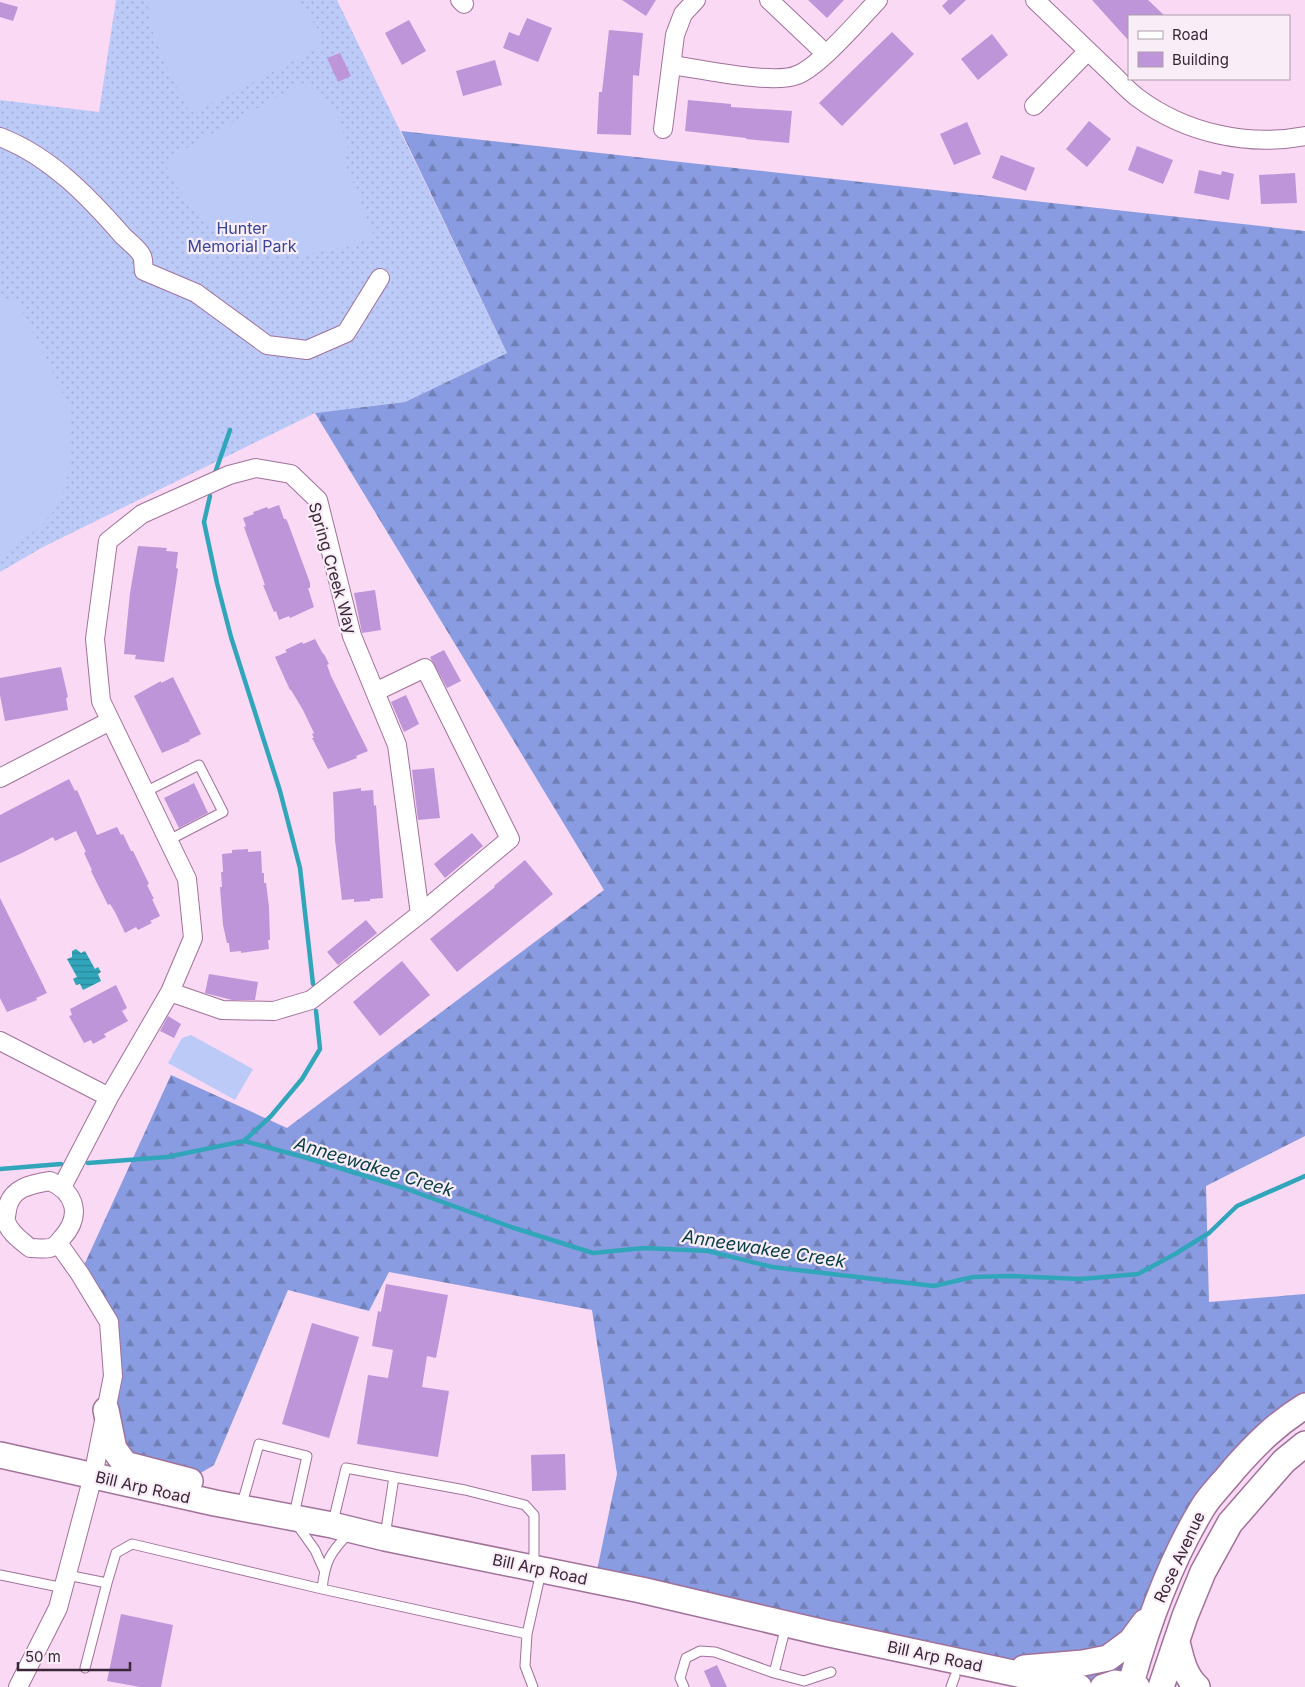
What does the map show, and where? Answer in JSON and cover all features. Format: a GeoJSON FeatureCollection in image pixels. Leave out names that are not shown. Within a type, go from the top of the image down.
{"type":"FeatureCollection","features":[{"type":"Feature","properties":{"kind":"main road","name":"Rose Avenue"},"geometry":{"type":"LineString","coordinates":[[1132,1687],[1156,1605],[1175,1558],[1204,1506],[1262,1438],[1305,1406]]}},
{"type":"Feature","properties":{"kind":"main road"},"geometry":{"type":"LineString","coordinates":[[106,1410],[114,1449],[125,1464],[189,1480],[215,1503]]}},
{"type":"Feature","properties":{"kind":"main road","name":"Rose Avenue"},"geometry":{"type":"LineString","coordinates":[[1161,1687],[1185,1616],[1203,1572],[1230,1523],[1284,1461],[1305,1444]]}},
{"type":"Feature","properties":{"kind":"main road","name":"Bill Arp Road"},"geometry":{"type":"LineString","coordinates":[[0,1455],[215,1503],[641,1590],[890,1646],[1006,1679],[1078,1687]]}},
{"type":"Feature","properties":{"kind":"main road"},"geometry":{"type":"LineString","coordinates":[[890,1646],[894,1662],[929,1672],[953,1682],[1006,1679],[1108,1658],[1131,1641],[1156,1605]]}},
{"type":"Feature","properties":{"kind":"main road"},"geometry":{"type":"LineString","coordinates":[[1177,1642],[1183,1666],[1191,1681],[1197,1687]]}},
{"type":"Feature","properties":{"kind":"main road"},"geometry":{"type":"LineString","coordinates":[[1104,1687],[1115,1683],[1132,1687]]}},
{"type":"Feature","properties":{"kind":"street"},"geometry":{"type":"LineString","coordinates":[[662,129],[678,24],[683,14],[696,0]]}},
{"type":"Feature","properties":{"kind":"street"},"geometry":{"type":"LineString","coordinates":[[769,0],[826,54]]}},
{"type":"Feature","properties":{"kind":"street"},"geometry":{"type":"LineString","coordinates":[[672,65],[777,79],[796,76],[803,73],[826,54],[878,0]]}},
{"type":"Feature","properties":{"kind":"street"},"geometry":{"type":"LineString","coordinates":[[1035,0],[1138,98],[1178,122],[1212,133],[1248,140],[1290,139],[1305,136]]}},
{"type":"Feature","properties":{"kind":"street"},"geometry":{"type":"LineString","coordinates":[[1034,106],[1088,51]]}},
{"type":"Feature","properties":{"kind":"street"},"geometry":{"type":"LineString","coordinates":[[0,137],[46,162],[70,181],[142,255],[144,271],[196,293],[267,345],[307,350],[346,333],[380,278]]}},
{"type":"Feature","properties":{"kind":"street","name":"Spring Creek Way"},"geometry":{"type":"LineString","coordinates":[[62,1187],[109,1097],[170,992],[193,938],[187,879],[101,701],[95,639],[108,541],[142,514],[229,474],[256,468],[291,474],[318,500],[352,636],[397,745],[420,914]]}},
{"type":"Feature","properties":{"kind":"street"},"geometry":{"type":"LineString","coordinates":[[170,992],[222,1010],[274,1011],[311,1000],[420,914],[510,839],[424,668],[375,692]]}},
{"type":"Feature","properties":{"kind":"street"},"geometry":{"type":"LineString","coordinates":[[0,778],[110,721]]}},
{"type":"Feature","properties":{"kind":"street"},"geometry":{"type":"LineString","coordinates":[[0,1041],[109,1097]]}},
{"type":"Feature","properties":{"kind":"street"},"geometry":{"type":"LineString","coordinates":[[50,1181],[62,1187],[70,1198],[74,1212],[72,1228],[58,1243],[51,1248],[30,1248],[14,1234],[6,1221],[8,1206],[15,1192],[30,1184],[50,1181]]}},
{"type":"Feature","properties":{"kind":"street"},"geometry":{"type":"LineString","coordinates":[[18,1687],[58,1608],[93,1476],[113,1376],[109,1322],[80,1274],[58,1243]]}},
{"type":"Feature","properties":{"kind":"lane"},"geometry":{"type":"LineString","coordinates":[[145,792],[199,765],[223,812],[169,840]]}},
{"type":"Feature","properties":{"kind":"lane"},"geometry":{"type":"LineString","coordinates":[[241,1508],[259,1444],[307,1456],[293,1519],[315,1550],[324,1570]]}},
{"type":"Feature","properties":{"kind":"lane"},"geometry":{"type":"LineString","coordinates":[[322,1589],[324,1570],[342,1528],[346,1468],[464,1490],[525,1506],[534,1515],[538,1569],[527,1634],[525,1666],[534,1687]]}},
{"type":"Feature","properties":{"kind":"lane"},"geometry":{"type":"LineString","coordinates":[[385,1538],[394,1477]]}},
{"type":"Feature","properties":{"kind":"lane"},"geometry":{"type":"LineString","coordinates":[[85,1668],[116,1553],[132,1544],[322,1589],[527,1634]]}},
{"type":"Feature","properties":{"kind":"lane"},"geometry":{"type":"LineString","coordinates":[[0,1575],[107,1583]]}},
{"type":"Feature","properties":{"kind":"lane"},"geometry":{"type":"LineString","coordinates":[[774,1673],[787,1624]]}},
{"type":"Feature","properties":{"kind":"lane"},"geometry":{"type":"LineString","coordinates":[[684,1687],[680,1678],[686,1658],[700,1651],[715,1652],[774,1673],[804,1681],[831,1672]]}},
{"type":"Feature","properties":{"kind":"green space","name":"Hunter Memorial Park"},"geometry":{"type":"Polygon","coordinates":[[[116,0],[337,0],[507,353],[405,402],[315,413],[43,547],[0,572],[0,100],[99,112],[116,0]]]}},
{"type":"Feature","properties":{"kind":"green space"},"geometry":{"type":"Polygon","coordinates":[[[149,0],[298,0],[319,31],[319,48],[194,113],[189,110],[155,40],[148,11],[149,0]]]}},
{"type":"Feature","properties":{"kind":"green space"},"geometry":{"type":"Polygon","coordinates":[[[302,83],[313,86],[335,107],[348,148],[345,163],[374,236],[356,245],[303,255],[286,255],[251,245],[213,225],[176,186],[164,161],[302,83]]]}},
{"type":"Feature","properties":{"kind":"green space"},"geometry":{"type":"Polygon","coordinates":[[[401,131],[1305,231],[1305,1136],[1206,1186],[1209,1302],[1305,1294],[1305,1406],[1203,1506],[1130,1686],[1079,1687],[595,1580],[617,1474],[592,1310],[389,1272],[369,1311],[288,1290],[214,1465],[189,1480],[114,1449],[109,1322],[80,1274],[171,1075],[287,1128],[604,890],[315,413],[405,402],[507,353],[401,131]]]}},
{"type":"Feature","properties":{"kind":"green space"},"geometry":{"type":"Polygon","coordinates":[[[15,296],[70,407],[71,426],[68,475],[61,502],[41,526],[0,558],[0,302],[15,296]]]}},
{"type":"Feature","properties":{"kind":"green space"},"geometry":{"type":"Polygon","coordinates":[[[191,1035],[253,1069],[235,1100],[168,1063],[182,1038],[191,1035]]]}},
{"type":"Feature","properties":{"kind":"shaded area"},"geometry":{"type":"Polygon","coordinates":[[[76,949],[81,953],[85,951],[95,969],[98,967],[101,972],[98,974],[101,981],[83,990],[80,984],[76,985],[73,979],[77,977],[67,959],[72,957],[72,951],[76,949]]]}},
{"type":"Feature","properties":{"kind":"building"},"geometry":{"type":"Polygon","coordinates":[[[622,0],[656,0],[646,16],[622,0]]]}},
{"type":"Feature","properties":{"kind":"building"},"geometry":{"type":"Polygon","coordinates":[[[808,0],[844,0],[827,18],[808,0]]]}},
{"type":"Feature","properties":{"kind":"building"},"geometry":{"type":"Polygon","coordinates":[[[948,0],[966,0],[950,15],[942,6],[948,0]]]}},
{"type":"Feature","properties":{"kind":"building"},"geometry":{"type":"Polygon","coordinates":[[[1092,0],[1148,0],[1164,15],[1128,15],[1128,40],[1092,0]]]}},
{"type":"Feature","properties":{"kind":"building"},"geometry":{"type":"Polygon","coordinates":[[[0,2],[18,7],[13,21],[0,17],[0,2]]]}},
{"type":"Feature","properties":{"kind":"building"},"geometry":{"type":"Polygon","coordinates":[[[527,18],[552,28],[538,62],[503,48],[509,32],[519,36],[527,18]]]}},
{"type":"Feature","properties":{"kind":"building"},"geometry":{"type":"Polygon","coordinates":[[[409,20],[426,51],[402,65],[385,33],[409,20]]]}},
{"type":"Feature","properties":{"kind":"building"},"geometry":{"type":"Polygon","coordinates":[[[609,30],[643,33],[639,76],[633,75],[631,135],[597,134],[599,92],[602,92],[609,30]]]}},
{"type":"Feature","properties":{"kind":"building"},"geometry":{"type":"Polygon","coordinates":[[[892,32],[914,54],[842,126],[819,103],[892,32]]]}},
{"type":"Feature","properties":{"kind":"building"},"geometry":{"type":"Polygon","coordinates":[[[992,34],[1008,55],[978,80],[961,59],[992,34]]]}},
{"type":"Feature","properties":{"kind":"building"},"geometry":{"type":"Polygon","coordinates":[[[340,53],[351,76],[338,82],[327,58],[340,53]]]}},
{"type":"Feature","properties":{"kind":"building"},"geometry":{"type":"Polygon","coordinates":[[[495,60],[502,85],[463,96],[456,71],[495,60]]]}},
{"type":"Feature","properties":{"kind":"building"},"geometry":{"type":"Polygon","coordinates":[[[688,100],[731,104],[731,107],[792,111],[789,143],[685,131],[688,100]]]}},
{"type":"Feature","properties":{"kind":"building"},"geometry":{"type":"Polygon","coordinates":[[[1089,121],[1111,139],[1087,167],[1066,149],[1089,121]]]}},
{"type":"Feature","properties":{"kind":"building"},"geometry":{"type":"Polygon","coordinates":[[[967,122],[981,154],[954,165],[940,134],[967,122]]]}},
{"type":"Feature","properties":{"kind":"building"},"geometry":{"type":"Polygon","coordinates":[[[1137,146],[1173,160],[1163,184],[1128,170],[1137,146]]]}},
{"type":"Feature","properties":{"kind":"building"},"geometry":{"type":"Polygon","coordinates":[[[1001,155],[1035,168],[1026,191],[992,178],[1001,155]]]}},
{"type":"Feature","properties":{"kind":"building"},"geometry":{"type":"Polygon","coordinates":[[[1199,170],[1221,175],[1222,171],[1234,174],[1229,200],[1194,193],[1199,170]]]}},
{"type":"Feature","properties":{"kind":"building"},"geometry":{"type":"Polygon","coordinates":[[[1295,173],[1297,203],[1261,204],[1259,175],[1295,173]]]}},
{"type":"Feature","properties":{"kind":"building"},"geometry":{"type":"Polygon","coordinates":[[[279,505],[284,519],[288,523],[310,583],[310,588],[308,588],[314,607],[290,618],[289,616],[279,620],[263,585],[265,585],[244,527],[246,526],[243,518],[254,514],[253,512],[279,505]]]}},
{"type":"Feature","properties":{"kind":"building"},"geometry":{"type":"Polygon","coordinates":[[[138,546],[167,548],[166,551],[178,552],[176,568],[178,569],[164,662],[135,659],[136,655],[124,654],[130,593],[138,546]]]}},
{"type":"Feature","properties":{"kind":"building"},"geometry":{"type":"Polygon","coordinates":[[[375,590],[381,630],[362,633],[354,593],[375,590]]]}},
{"type":"Feature","properties":{"kind":"building"},"geometry":{"type":"Polygon","coordinates":[[[315,639],[329,664],[327,665],[331,676],[368,751],[356,756],[357,758],[328,769],[312,738],[314,738],[312,734],[314,733],[303,710],[290,690],[275,657],[302,642],[303,644],[315,639]]]}},
{"type":"Feature","properties":{"kind":"building"},"geometry":{"type":"Polygon","coordinates":[[[444,650],[461,681],[447,688],[430,657],[444,650]]]}},
{"type":"Feature","properties":{"kind":"building"},"geometry":{"type":"Polygon","coordinates":[[[61,667],[68,697],[66,698],[68,710],[5,721],[0,695],[0,678],[61,667]]]}},
{"type":"Feature","properties":{"kind":"building"},"geometry":{"type":"Polygon","coordinates":[[[173,677],[201,734],[162,753],[134,696],[161,681],[161,683],[173,677]]]}},
{"type":"Feature","properties":{"kind":"building"},"geometry":{"type":"Polygon","coordinates":[[[406,695],[419,724],[404,732],[391,702],[406,695]]]}},
{"type":"Feature","properties":{"kind":"building"},"geometry":{"type":"Polygon","coordinates":[[[434,768],[440,818],[418,820],[412,770],[434,768]]]}},
{"type":"Feature","properties":{"kind":"building"},"geometry":{"type":"Polygon","coordinates":[[[69,779],[75,791],[77,790],[97,835],[117,827],[121,835],[123,834],[131,851],[133,851],[149,884],[147,885],[160,916],[150,921],[152,923],[138,930],[136,927],[125,933],[91,871],[84,853],[86,852],[76,831],[55,841],[53,837],[0,863],[0,815],[69,779]]]}},
{"type":"Feature","properties":{"kind":"building"},"geometry":{"type":"Polygon","coordinates":[[[194,783],[208,813],[179,828],[164,798],[194,783]]]}},
{"type":"Feature","properties":{"kind":"building"},"geometry":{"type":"Polygon","coordinates":[[[361,788],[361,791],[373,790],[374,806],[376,805],[383,898],[354,902],[354,899],[342,900],[335,840],[333,792],[361,788]]]}},
{"type":"Feature","properties":{"kind":"building"},"geometry":{"type":"Polygon","coordinates":[[[472,833],[483,846],[445,878],[434,864],[472,833]]]}},
{"type":"Feature","properties":{"kind":"building"},"geometry":{"type":"Polygon","coordinates":[[[248,849],[248,852],[261,851],[262,873],[264,873],[269,907],[269,949],[241,953],[241,951],[230,952],[223,925],[220,887],[222,887],[221,872],[223,872],[222,854],[232,853],[232,850],[248,849]]]}},
{"type":"Feature","properties":{"kind":"building"},"geometry":{"type":"Polygon","coordinates":[[[525,860],[553,894],[457,972],[430,939],[495,887],[525,860]]]}},
{"type":"Feature","properties":{"kind":"building"},"geometry":{"type":"Polygon","coordinates":[[[0,898],[47,993],[36,998],[37,1000],[7,1012],[0,998],[0,898]]]}},
{"type":"Feature","properties":{"kind":"building"},"geometry":{"type":"Polygon","coordinates":[[[366,920],[377,933],[338,965],[327,952],[366,920]]]}},
{"type":"Feature","properties":{"kind":"building"},"geometry":{"type":"Polygon","coordinates":[[[402,961],[430,995],[380,1036],[353,1002],[402,961]]]}},
{"type":"Feature","properties":{"kind":"building"},"geometry":{"type":"Polygon","coordinates":[[[209,974],[258,982],[255,1000],[232,1000],[205,993],[209,974]]]}},
{"type":"Feature","properties":{"kind":"building"},"geometry":{"type":"Polygon","coordinates":[[[116,985],[127,1008],[122,1011],[128,1021],[104,1034],[106,1037],[93,1044],[91,1040],[84,1043],[69,1016],[72,1015],[70,1009],[116,985]]]}},
{"type":"Feature","properties":{"kind":"building"},"geometry":{"type":"Polygon","coordinates":[[[168,1016],[181,1024],[174,1038],[160,1031],[168,1016]]]}},
{"type":"Feature","properties":{"kind":"building"},"geometry":{"type":"Polygon","coordinates":[[[386,1284],[448,1295],[436,1358],[427,1356],[422,1387],[449,1391],[438,1457],[357,1444],[368,1375],[388,1378],[393,1350],[372,1346],[378,1311],[381,1312],[386,1284]]]}},
{"type":"Feature","properties":{"kind":"building"},"geometry":{"type":"Polygon","coordinates":[[[312,1323],[359,1337],[329,1438],[282,1424],[312,1323]]]}},
{"type":"Feature","properties":{"kind":"building"},"geometry":{"type":"Polygon","coordinates":[[[565,1454],[566,1490],[532,1491],[531,1455],[565,1454]]]}},
{"type":"Feature","properties":{"kind":"building"},"geometry":{"type":"Polygon","coordinates":[[[121,1614],[173,1625],[161,1687],[140,1687],[107,1681],[121,1614]]]}},
{"type":"Feature","properties":{"kind":"building"},"geometry":{"type":"Polygon","coordinates":[[[717,1665],[727,1687],[711,1687],[704,1671],[717,1665]]]}},
{"type":"Feature","properties":{"kind":"waterway"},"geometry":{"type":"LineString","coordinates":[[214,476],[230,430]]}},
{"type":"Feature","properties":{"kind":"waterway"},"geometry":{"type":"LineString","coordinates":[[210,496],[204,522],[231,637],[280,791],[300,868],[313,984]]}},
{"type":"Feature","properties":{"kind":"waterway"},"geometry":{"type":"LineString","coordinates":[[244,1141],[271,1116],[302,1079],[320,1049],[316,1011]]}},
{"type":"Feature","properties":{"kind":"waterway","name":"Anneewakee Creek"},"geometry":{"type":"LineString","coordinates":[[88,1163],[167,1157],[244,1141],[404,1188],[511,1227],[593,1253],[644,1248],[708,1251],[772,1267],[934,1286],[973,1277],[1010,1276],[1081,1279],[1138,1274],[1209,1233],[1237,1206],[1305,1176]]}},
{"type":"Feature","properties":{"kind":"waterway","name":"Anneewakee Creek"},"geometry":{"type":"LineString","coordinates":[[0,1169],[61,1164]]}}]}
